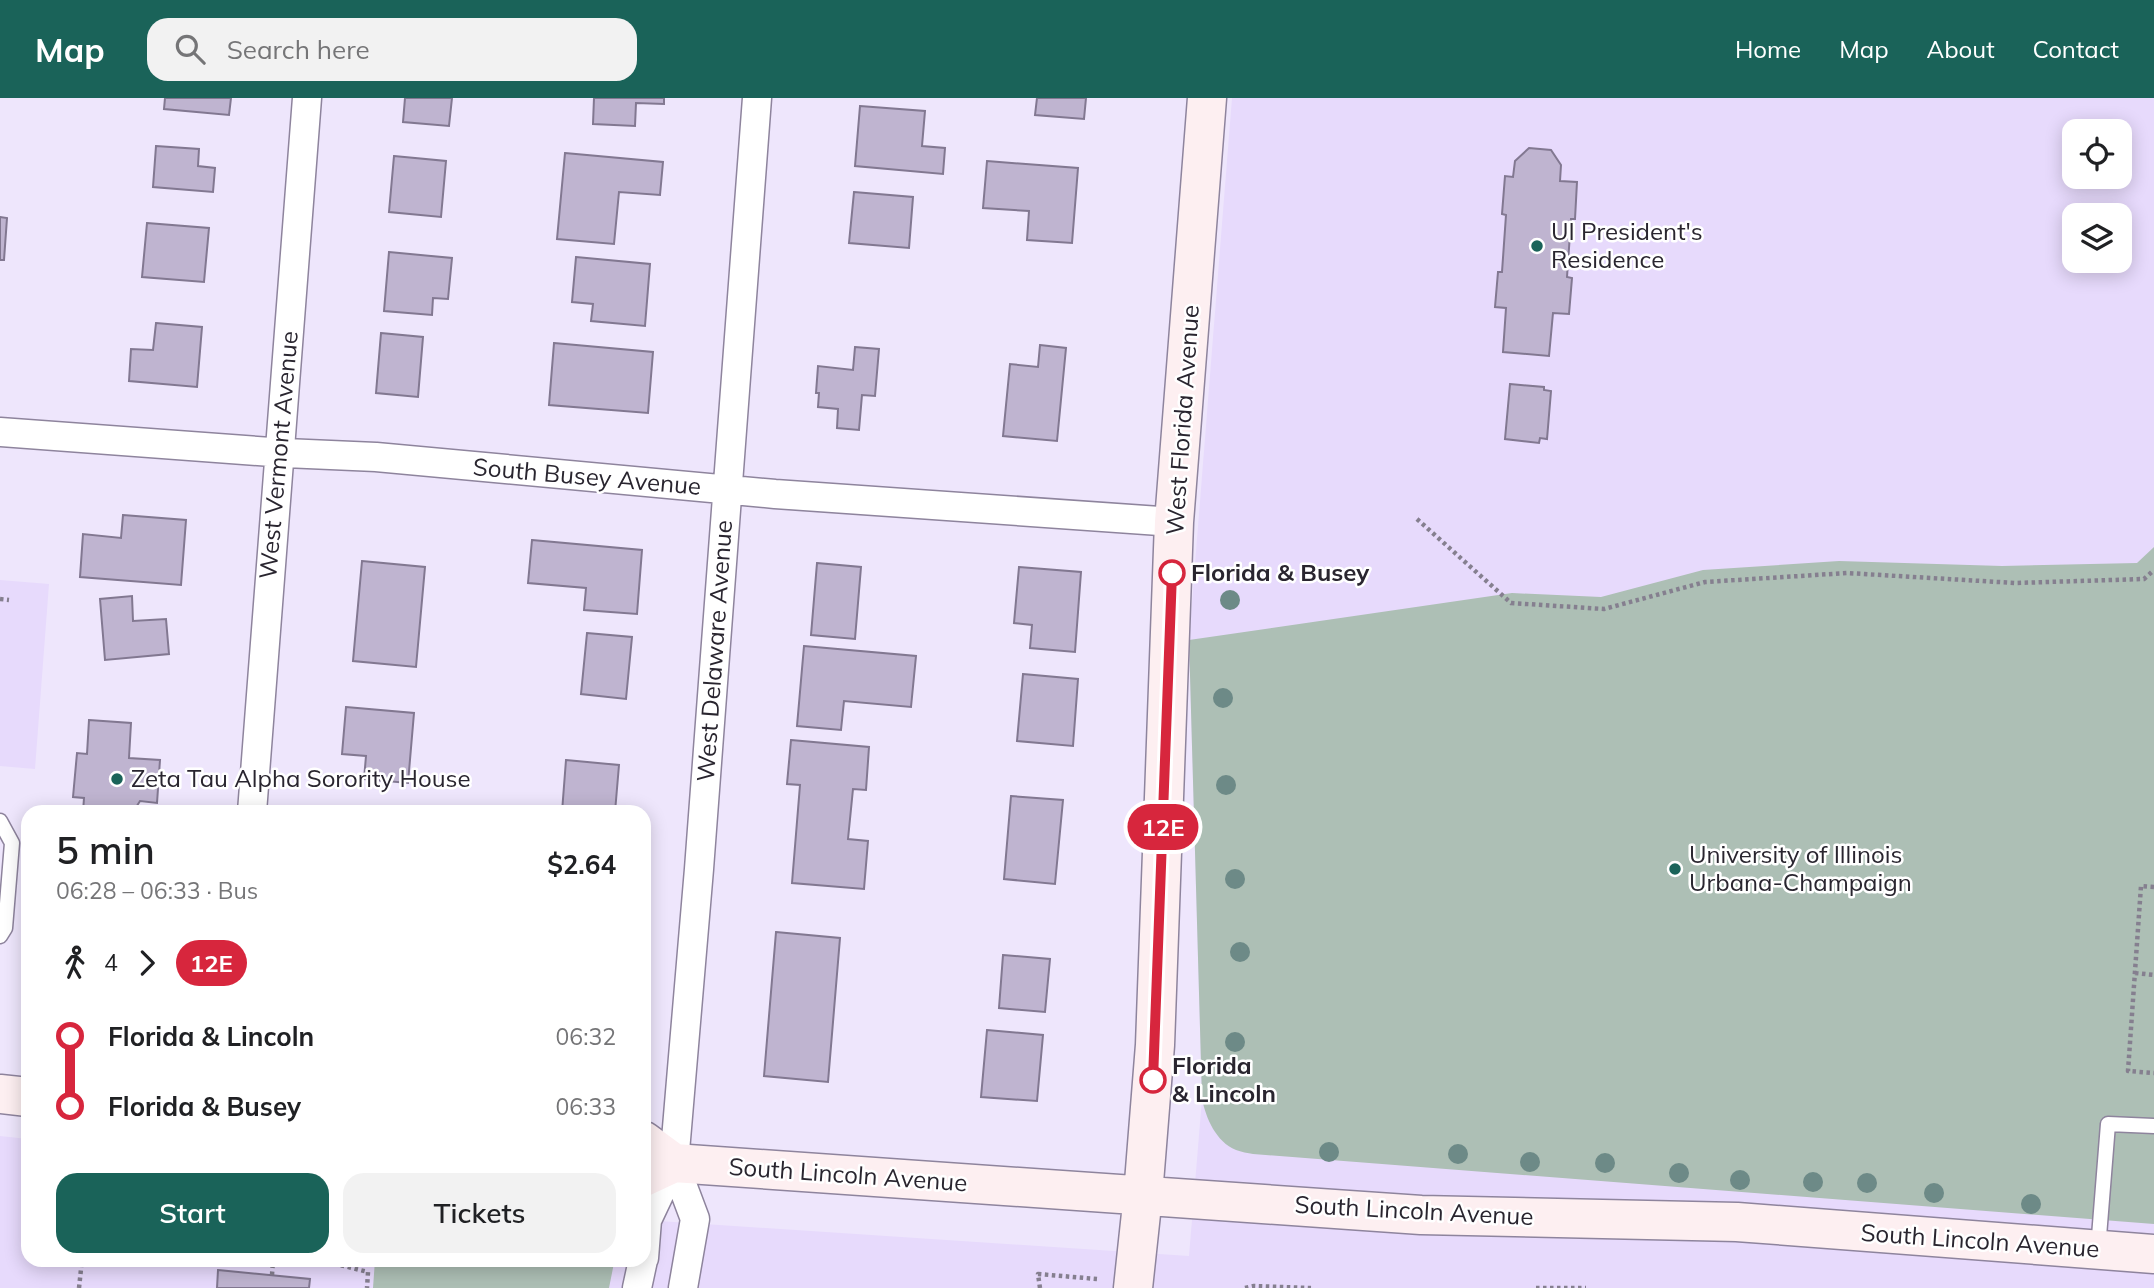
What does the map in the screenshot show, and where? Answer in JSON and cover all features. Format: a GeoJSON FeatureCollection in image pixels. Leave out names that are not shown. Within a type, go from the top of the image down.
{"type":"FeatureCollection","features":[{"type":"Feature","properties":{"kind":"main road","name":"West Florida Avenue"},"geometry":{"type":"LineString","coordinates":[[1133,1288],[1155,1045],[1174,522],[1207,98]]}},
{"type":"Feature","properties":{"kind":"main road"},"geometry":{"type":"LineString","coordinates":[[0,1094],[21,1096]]}},
{"type":"Feature","properties":{"kind":"main road","name":"South Lincoln Avenue"},"geometry":{"type":"LineString","coordinates":[[654,1160],[1421,1215],[1737,1222],[2154,1254]]}},
{"type":"Feature","properties":{"kind":"street","name":"West Vermont Avenue"},"geometry":{"type":"LineString","coordinates":[[252,805],[307,98]]}},
{"type":"Feature","properties":{"kind":"street","name":"West Delaware Avenue"},"geometry":{"type":"LineString","coordinates":[[651,1186],[699,869],[757,98]]}},
{"type":"Feature","properties":{"kind":"street","name":"South Busey Avenue"},"geometry":{"type":"LineString","coordinates":[[0,432],[376,457],[727,490],[1174,522]]}},
{"type":"Feature","properties":{"kind":"street","name":"West Delaware Avenue"},"geometry":{"type":"LineString","coordinates":[[654,1160],[695,1219],[683,1288]]}},
{"type":"Feature","properties":{"kind":"street","name":"West Delaware Avenue"},"geometry":{"type":"LineString","coordinates":[[637,1288],[642,1267]]}},
{"type":"Feature","properties":{"kind":"lane"},"geometry":{"type":"LineString","coordinates":[[0,821],[12,843],[5,928],[0,936]]}},
{"type":"Feature","properties":{"kind":"lane"},"geometry":{"type":"LineString","coordinates":[[2098,1250],[2108,1124],[2154,1126]]}},
{"type":"Feature","properties":{"kind":"path"},"geometry":{"type":"LineString","coordinates":[[1417,519],[1511,603],[1604,609],[1705,582],[1847,573],[2015,583],[2144,579],[2154,570]]}},
{"type":"Feature","properties":{"kind":"path"},"geometry":{"type":"LineString","coordinates":[[0,599],[9,600]]}},
{"type":"Feature","properties":{"kind":"path"},"geometry":{"type":"LineString","coordinates":[[2154,887],[2141,886],[2128,1071],[2154,1073]]}},
{"type":"Feature","properties":{"kind":"path"},"geometry":{"type":"LineString","coordinates":[[2135,973],[2154,975]]}},
{"type":"Feature","properties":{"kind":"path"},"geometry":{"type":"LineString","coordinates":[[79,1288],[81,1267]]}},
{"type":"Feature","properties":{"kind":"path"},"geometry":{"type":"LineString","coordinates":[[272,1275],[273,1267]]}},
{"type":"Feature","properties":{"kind":"path"},"geometry":{"type":"LineString","coordinates":[[348,1267],[368,1272],[367,1288]]}},
{"type":"Feature","properties":{"kind":"path"},"geometry":{"type":"LineString","coordinates":[[1040,1288],[1038,1274],[1075,1276]]}},
{"type":"Feature","properties":{"kind":"path"},"geometry":{"type":"LineString","coordinates":[[1245,1288],[1311,1288]]}},
{"type":"Feature","properties":{"kind":"path"},"geometry":{"type":"LineString","coordinates":[[1536,1288],[1586,1288]]}},
{"type":"Feature","properties":{"kind":"shaded area","name":"University of Illinois Urbana-Champaign"},"geometry":{"type":"Polygon","coordinates":[[[1232,98],[2154,98],[2154,1288],[0,1288],[0,1136],[21,1138],[21,1267],[651,1267],[651,1220],[1189,1256],[1202,1099],[1189,640],[1232,98]]]}},
{"type":"Feature","properties":{"kind":"shaded area"},"geometry":{"type":"Polygon","coordinates":[[[0,580],[49,584],[35,769],[0,766],[0,580]]]}},
{"type":"Feature","properties":{"kind":"green space"},"geometry":{"type":"Polygon","coordinates":[[[2154,547],[2154,1224],[1253,1154],[1229,1146],[1213,1129],[1202,1099],[1189,640],[1512,593],[1601,597],[1703,570],[1839,561],[2002,566],[2137,563],[2154,547]]]}},
{"type":"Feature","properties":{"kind":"green space"},"geometry":{"type":"Polygon","coordinates":[[[374,1267],[613,1267],[609,1288],[373,1288],[374,1267]]]}},
{"type":"Feature","properties":{"kind":"building"},"geometry":{"type":"Polygon","coordinates":[[[165,98],[231,98],[229,115],[164,109],[165,98]]]}},
{"type":"Feature","properties":{"kind":"building"},"geometry":{"type":"Polygon","coordinates":[[[405,98],[452,98],[449,126],[403,122],[405,98]]]}},
{"type":"Feature","properties":{"kind":"building"},"geometry":{"type":"Polygon","coordinates":[[[594,98],[664,98],[664,104],[636,103],[635,126],[593,124],[594,98]]]}},
{"type":"Feature","properties":{"kind":"building"},"geometry":{"type":"Polygon","coordinates":[[[1037,98],[1086,98],[1084,119],[1035,115],[1037,98]]]}},
{"type":"Feature","properties":{"kind":"building"},"geometry":{"type":"Polygon","coordinates":[[[860,106],[925,111],[922,146],[945,148],[943,174],[855,166],[860,106]]]}},
{"type":"Feature","properties":{"kind":"building"},"geometry":{"type":"Polygon","coordinates":[[[156,146],[199,149],[198,166],[215,168],[213,192],[153,187],[156,146]]]}},
{"type":"Feature","properties":{"kind":"building","name":"UI President's Residence"},"geometry":{"type":"Polygon","coordinates":[[[1529,148],[1551,150],[1561,165],[1560,181],[1577,182],[1567,277],[1572,278],[1569,314],[1553,313],[1549,356],[1503,352],[1506,308],[1495,307],[1498,272],[1502,272],[1506,215],[1502,214],[1505,176],[1513,177],[1515,161],[1529,148]]]}},
{"type":"Feature","properties":{"kind":"building"},"geometry":{"type":"Polygon","coordinates":[[[565,153],[663,162],[660,195],[619,192],[614,244],[557,239],[565,153]]]}},
{"type":"Feature","properties":{"kind":"building"},"geometry":{"type":"Polygon","coordinates":[[[394,156],[446,161],[441,217],[389,212],[394,156]]]}},
{"type":"Feature","properties":{"kind":"building"},"geometry":{"type":"Polygon","coordinates":[[[987,161],[1078,168],[1072,243],[1027,240],[1029,211],[983,208],[987,161]]]}},
{"type":"Feature","properties":{"kind":"building"},"geometry":{"type":"Polygon","coordinates":[[[854,192],[913,197],[909,248],[849,243],[854,192]]]}},
{"type":"Feature","properties":{"kind":"building"},"geometry":{"type":"Polygon","coordinates":[[[0,217],[7,218],[4,260],[0,260],[0,217]]]}},
{"type":"Feature","properties":{"kind":"building"},"geometry":{"type":"Polygon","coordinates":[[[147,223],[209,228],[204,282],[142,277],[147,223]]]}},
{"type":"Feature","properties":{"kind":"building"},"geometry":{"type":"Polygon","coordinates":[[[389,252],[452,258],[448,299],[433,298],[432,315],[384,311],[389,252]]]}},
{"type":"Feature","properties":{"kind":"building"},"geometry":{"type":"Polygon","coordinates":[[[576,257],[650,264],[645,326],[591,321],[593,304],[572,302],[576,257]]]}},
{"type":"Feature","properties":{"kind":"building"},"geometry":{"type":"Polygon","coordinates":[[[156,323],[202,327],[197,387],[129,381],[131,349],[153,350],[156,323]]]}},
{"type":"Feature","properties":{"kind":"building"},"geometry":{"type":"Polygon","coordinates":[[[381,333],[423,337],[418,397],[376,393],[381,333]]]}},
{"type":"Feature","properties":{"kind":"building"},"geometry":{"type":"Polygon","coordinates":[[[554,343],[653,352],[648,413],[549,405],[554,343]]]}},
{"type":"Feature","properties":{"kind":"building"},"geometry":{"type":"Polygon","coordinates":[[[1040,345],[1066,348],[1057,441],[1003,436],[1010,364],[1038,367],[1040,345]]]}},
{"type":"Feature","properties":{"kind":"building"},"geometry":{"type":"Polygon","coordinates":[[[855,347],[879,349],[875,396],[862,395],[859,430],[837,428],[838,409],[818,407],[819,393],[816,393],[818,366],[853,370],[855,347]]]}},
{"type":"Feature","properties":{"kind":"building"},"geometry":{"type":"Polygon","coordinates":[[[1510,384],[1544,387],[1544,390],[1551,391],[1547,439],[1540,438],[1539,443],[1505,439],[1510,384]]]}},
{"type":"Feature","properties":{"kind":"building"},"geometry":{"type":"Polygon","coordinates":[[[123,515],[186,520],[181,585],[80,577],[83,534],[121,538],[123,515]]]}},
{"type":"Feature","properties":{"kind":"building"},"geometry":{"type":"Polygon","coordinates":[[[532,540],[642,550],[637,614],[584,610],[586,588],[528,583],[532,540]]]}},
{"type":"Feature","properties":{"kind":"building"},"geometry":{"type":"Polygon","coordinates":[[[362,561],[425,567],[416,667],[353,661],[362,561]]]}},
{"type":"Feature","properties":{"kind":"building"},"geometry":{"type":"Polygon","coordinates":[[[817,563],[861,567],[855,639],[811,635],[817,563]]]}},
{"type":"Feature","properties":{"kind":"building"},"geometry":{"type":"Polygon","coordinates":[[[1019,567],[1081,572],[1075,652],[1030,648],[1032,625],[1014,623],[1019,567]]]}},
{"type":"Feature","properties":{"kind":"building"},"geometry":{"type":"Polygon","coordinates":[[[132,596],[133,621],[166,619],[169,654],[105,660],[100,599],[132,596]]]}},
{"type":"Feature","properties":{"kind":"building"},"geometry":{"type":"Polygon","coordinates":[[[587,633],[632,637],[626,699],[581,694],[587,633]]]}},
{"type":"Feature","properties":{"kind":"building"},"geometry":{"type":"Polygon","coordinates":[[[804,646],[916,656],[911,707],[844,701],[841,730],[797,726],[804,646]]]}},
{"type":"Feature","properties":{"kind":"building"},"geometry":{"type":"Polygon","coordinates":[[[1023,674],[1078,679],[1073,746],[1017,741],[1023,674]]]}},
{"type":"Feature","properties":{"kind":"building"},"geometry":{"type":"Polygon","coordinates":[[[346,707],[414,713],[408,783],[364,779],[366,756],[342,754],[346,707]]]}},
{"type":"Feature","properties":{"kind":"building","name":"Zeta Tau Alpha Sorority House"},"geometry":{"type":"Polygon","coordinates":[[[89,720],[131,723],[129,758],[160,760],[157,803],[140,801],[138,805],[84,805],[84,798],[73,797],[77,753],[87,754],[89,720]]]}},
{"type":"Feature","properties":{"kind":"building"},"geometry":{"type":"Polygon","coordinates":[[[791,740],[869,747],[866,790],[853,789],[848,839],[868,841],[864,889],[792,883],[800,785],[787,784],[791,740]]]}},
{"type":"Feature","properties":{"kind":"building"},"geometry":{"type":"Polygon","coordinates":[[[566,760],[619,765],[616,805],[563,805],[566,760]]]}},
{"type":"Feature","properties":{"kind":"building"},"geometry":{"type":"Polygon","coordinates":[[[1011,796],[1063,800],[1055,884],[1004,879],[1011,796]]]}},
{"type":"Feature","properties":{"kind":"building"},"geometry":{"type":"Polygon","coordinates":[[[776,932],[840,938],[828,1082],[764,1076],[776,932]]]}},
{"type":"Feature","properties":{"kind":"building"},"geometry":{"type":"Polygon","coordinates":[[[1003,955],[1050,959],[1045,1012],[999,1008],[1003,955]]]}},
{"type":"Feature","properties":{"kind":"building"},"geometry":{"type":"Polygon","coordinates":[[[987,1030],[1043,1035],[1037,1101],[981,1097],[987,1030]]]}},
{"type":"Feature","properties":{"kind":"building"},"geometry":{"type":"Polygon","coordinates":[[[218,1270],[310,1279],[309,1288],[217,1288],[218,1270]]]}},
{"type":"Feature","properties":{"kind":"bus line","name":"12E"},"geometry":{"type":"LineString","coordinates":[[1153,1080],[1172,573]]}},
{"type":"Feature","properties":{"kind":"place","name":"UI President's Residence"},"geometry":{"type":"Point","coordinates":[1537,246]}},
{"type":"Feature","properties":{"kind":"place","name":"Florida & Busey"},"geometry":{"type":"Point","coordinates":[1172,573]}},
{"type":"Feature","properties":{"kind":"place","name":"Zeta Tau Alpha Sorority House"},"geometry":{"type":"Point","coordinates":[117,779]}},
{"type":"Feature","properties":{"kind":"place","name":"University of Illinois Urbana-Champaign"},"geometry":{"type":"Point","coordinates":[1675,869]}},
{"type":"Feature","properties":{"kind":"place","name":"Florida & Lincoln"},"geometry":{"type":"Point","coordinates":[1153,1080]}}]}
